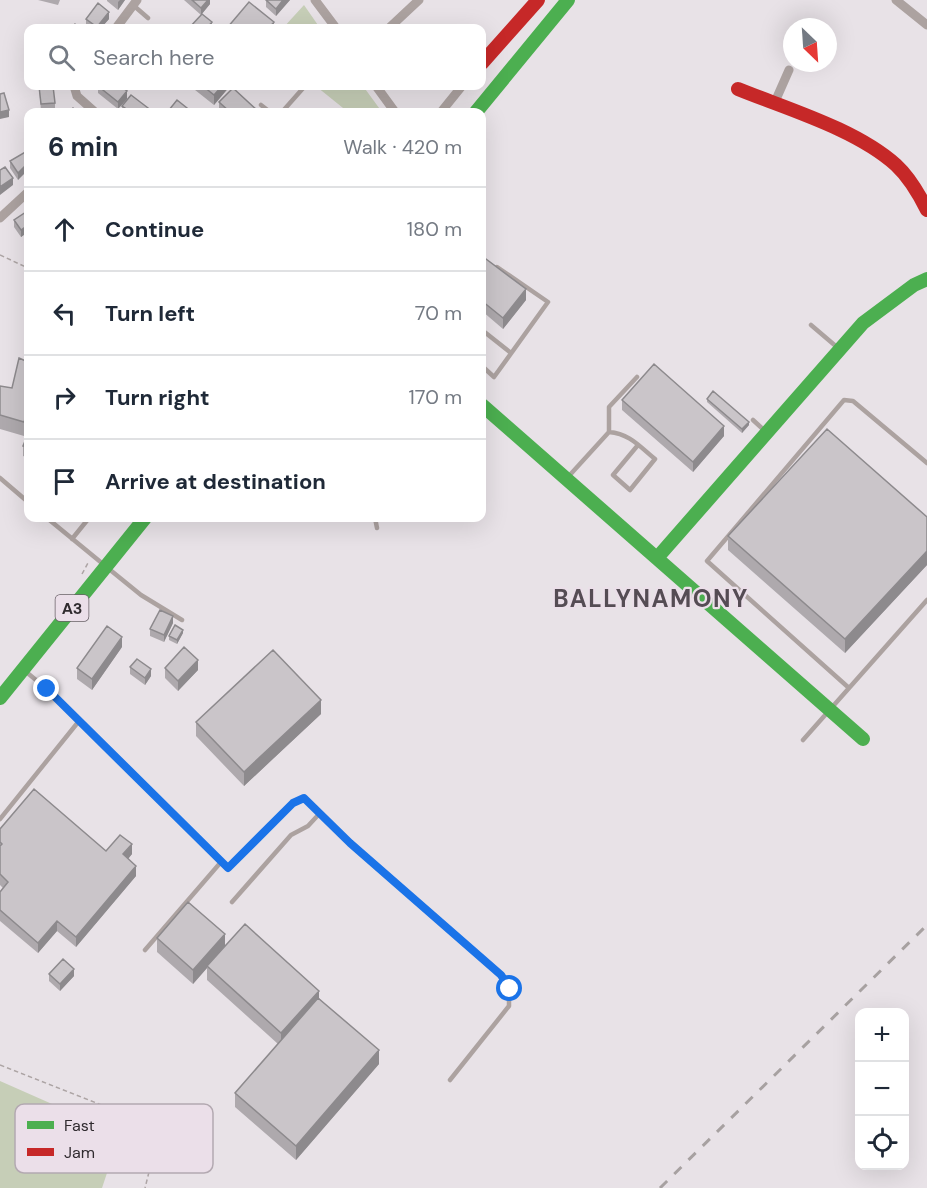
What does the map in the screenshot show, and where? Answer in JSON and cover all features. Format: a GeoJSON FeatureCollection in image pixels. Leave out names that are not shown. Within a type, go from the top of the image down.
{"type":"FeatureCollection","features":[{"type":"Feature","properties":{"kind":"main road"},"geometry":{"type":"LineString","coordinates":[[486,58],[538,0]]}},
{"type":"Feature","properties":{"kind":"main road"},"geometry":{"type":"LineString","coordinates":[[479,108],[568,0]]}},
{"type":"Feature","properties":{"kind":"main road"},"geometry":{"type":"LineString","coordinates":[[738,89],[850,138],[894,162],[922,199],[927,210]]}},
{"type":"Feature","properties":{"kind":"main road"},"geometry":{"type":"LineString","coordinates":[[657,558],[863,323],[914,285],[927,279]]}},
{"type":"Feature","properties":{"kind":"main road"},"geometry":{"type":"LineString","coordinates":[[486,408],[863,739]]}},
{"type":"Feature","properties":{"kind":"main road","name":"A3"},"geometry":{"type":"LineString","coordinates":[[0,698],[142,522]]}},
{"type":"Feature","properties":{"kind":"street"},"geometry":{"type":"LineString","coordinates":[[315,0],[333,24]]}},
{"type":"Feature","properties":{"kind":"street"},"geometry":{"type":"LineString","coordinates":[[392,24],[419,0]]}},
{"type":"Feature","properties":{"kind":"street"},"geometry":{"type":"LineString","coordinates":[[896,0],[927,25]]}},
{"type":"Feature","properties":{"kind":"street"},"geometry":{"type":"LineString","coordinates":[[119,24],[135,3]]}},
{"type":"Feature","properties":{"kind":"street"},"geometry":{"type":"LineString","coordinates":[[774,104],[788,72]]}},
{"type":"Feature","properties":{"kind":"street"},"geometry":{"type":"LineString","coordinates":[[75,90],[77,96],[90,108]]}},
{"type":"Feature","properties":{"kind":"street"},"geometry":{"type":"LineString","coordinates":[[379,90],[392,108]]}},
{"type":"Feature","properties":{"kind":"street"},"geometry":{"type":"LineString","coordinates":[[444,108],[459,90]]}},
{"type":"Feature","properties":{"kind":"street"},"geometry":{"type":"LineString","coordinates":[[0,218],[24,196]]}},
{"type":"Feature","properties":{"kind":"lane"},"geometry":{"type":"LineString","coordinates":[[135,3],[148,18]]}},
{"type":"Feature","properties":{"kind":"lane"},"geometry":{"type":"LineString","coordinates":[[286,108],[301,90]]}},
{"type":"Feature","properties":{"kind":"lane"},"geometry":{"type":"LineString","coordinates":[[261,105],[265,108]]}},
{"type":"Feature","properties":{"kind":"lane"},"geometry":{"type":"LineString","coordinates":[[486,370],[494,377],[548,302],[491,264]]}},
{"type":"Feature","properties":{"kind":"lane"},"geometry":{"type":"LineString","coordinates":[[811,325],[840,349]]}},
{"type":"Feature","properties":{"kind":"lane"},"geometry":{"type":"LineString","coordinates":[[486,333],[511,353]]}},
{"type":"Feature","properties":{"kind":"lane"},"geometry":{"type":"LineString","coordinates":[[566,478],[609,432],[609,407],[637,377]]}},
{"type":"Feature","properties":{"kind":"lane"},"geometry":{"type":"LineString","coordinates":[[849,688],[707,561],[844,400],[853,401],[927,464]]}},
{"type":"Feature","properties":{"kind":"lane"},"geometry":{"type":"LineString","coordinates":[[753,420],[767,432]]}},
{"type":"Feature","properties":{"kind":"lane"},"geometry":{"type":"LineString","coordinates":[[609,432],[624,434],[638,445],[655,459],[630,490],[613,475],[638,445]]}},
{"type":"Feature","properties":{"kind":"lane"},"geometry":{"type":"LineString","coordinates":[[0,478],[24,499]]}},
{"type":"Feature","properties":{"kind":"lane"},"geometry":{"type":"LineString","coordinates":[[52,522],[141,595],[182,620]]}},
{"type":"Feature","properties":{"kind":"lane"},"geometry":{"type":"LineString","coordinates":[[72,539],[86,522]]}},
{"type":"Feature","properties":{"kind":"lane"},"geometry":{"type":"LineString","coordinates":[[376,522],[377,528]]}},
{"type":"Feature","properties":{"kind":"lane"},"geometry":{"type":"LineString","coordinates":[[803,740],[927,600]]}},
{"type":"Feature","properties":{"kind":"lane"},"geometry":{"type":"LineString","coordinates":[[23,670],[79,721],[228,868],[298,799],[308,800],[381,871],[501,975],[510,989],[509,1006],[450,1080]]}},
{"type":"Feature","properties":{"kind":"lane"},"geometry":{"type":"LineString","coordinates":[[0,819],[79,721]]}},
{"type":"Feature","properties":{"kind":"lane"},"geometry":{"type":"LineString","coordinates":[[232,902],[291,835],[308,826],[320,813]]}},
{"type":"Feature","properties":{"kind":"lane"},"geometry":{"type":"LineString","coordinates":[[145,950],[221,862]]}},
{"type":"Feature","properties":{"kind":"path"},"geometry":{"type":"LineString","coordinates":[[0,255],[24,266]]}},
{"type":"Feature","properties":{"kind":"path"},"geometry":{"type":"LineString","coordinates":[[0,1065],[99,1104]]}},
{"type":"Feature","properties":{"kind":"path"},"geometry":{"type":"LineString","coordinates":[[145,1188],[149,1173]]}},
{"type":"Feature","properties":{"kind":"green space"},"geometry":{"type":"Polygon","coordinates":[[[304,5],[317,24],[287,24],[304,5]]]}},
{"type":"Feature","properties":{"kind":"green space"},"geometry":{"type":"Polygon","coordinates":[[[321,90],[366,90],[379,108],[343,108],[321,90]]]}},
{"type":"Feature","properties":{"kind":"green space"},"geometry":{"type":"Polygon","coordinates":[[[0,1081],[52,1104],[15,1104],[15,1173],[107,1173],[102,1188],[0,1188],[0,1081]]]}},
{"type":"Feature","properties":{"kind":"building"},"geometry":{"type":"Polygon","coordinates":[[[192,0],[208,0],[201,8],[192,0]]]}},
{"type":"Feature","properties":{"kind":"building"},"geometry":{"type":"Polygon","coordinates":[[[266,0],[283,0],[276,9],[266,0]]]}},
{"type":"Feature","properties":{"kind":"building"},"geometry":{"type":"Polygon","coordinates":[[[249,2],[274,22],[272,24],[230,24],[249,2]]]}},
{"type":"Feature","properties":{"kind":"building"},"geometry":{"type":"Polygon","coordinates":[[[98,3],[109,12],[99,24],[93,24],[86,19],[98,3]]]}},
{"type":"Feature","properties":{"kind":"building"},"geometry":{"type":"Polygon","coordinates":[[[202,14],[212,22],[210,24],[193,24],[202,14]]]}},
{"type":"Feature","properties":{"kind":"building"},"geometry":{"type":"Polygon","coordinates":[[[39,90],[53,90],[55,103],[41,104],[39,90]]]}},
{"type":"Feature","properties":{"kind":"building"},"geometry":{"type":"Polygon","coordinates":[[[103,90],[127,91],[118,102],[103,90]]]}},
{"type":"Feature","properties":{"kind":"building"},"geometry":{"type":"Polygon","coordinates":[[[208,90],[218,90],[214,95],[208,90]]]}},
{"type":"Feature","properties":{"kind":"building"},"geometry":{"type":"Polygon","coordinates":[[[231,90],[235,90],[255,108],[226,108],[219,102],[231,90]]]}},
{"type":"Feature","properties":{"kind":"building"},"geometry":{"type":"Polygon","coordinates":[[[4,93],[9,110],[0,112],[0,94],[4,93]]]}},
{"type":"Feature","properties":{"kind":"building"},"geometry":{"type":"Polygon","coordinates":[[[131,95],[148,108],[125,108],[122,106],[131,95]]]}},
{"type":"Feature","properties":{"kind":"building"},"geometry":{"type":"Polygon","coordinates":[[[177,100],[187,108],[171,108],[177,100]]]}},
{"type":"Feature","properties":{"kind":"building"},"geometry":{"type":"Polygon","coordinates":[[[24,153],[24,167],[18,173],[10,161],[24,153]]]}},
{"type":"Feature","properties":{"kind":"building"},"geometry":{"type":"Polygon","coordinates":[[[5,167],[13,178],[0,187],[0,170],[5,167]]]}},
{"type":"Feature","properties":{"kind":"building"},"geometry":{"type":"Polygon","coordinates":[[[24,213],[24,228],[21,230],[14,220],[24,213]]]}},
{"type":"Feature","properties":{"kind":"building"},"geometry":{"type":"Polygon","coordinates":[[[486,259],[526,289],[503,318],[486,304],[486,259]]]}},
{"type":"Feature","properties":{"kind":"building"},"geometry":{"type":"Polygon","coordinates":[[[19,358],[24,360],[24,422],[0,415],[0,386],[12,388],[19,358]]]}},
{"type":"Feature","properties":{"kind":"building"},"geometry":{"type":"Polygon","coordinates":[[[654,364],[724,426],[693,462],[622,400],[654,364]]]}},
{"type":"Feature","properties":{"kind":"building"},"geometry":{"type":"Polygon","coordinates":[[[713,391],[749,422],[742,429],[707,399],[713,391]]]}},
{"type":"Feature","properties":{"kind":"building"},"geometry":{"type":"Polygon","coordinates":[[[827,429],[927,517],[927,551],[845,639],[728,536],[827,429]]]}},
{"type":"Feature","properties":{"kind":"building"},"geometry":{"type":"Polygon","coordinates":[[[160,610],[173,616],[164,635],[150,629],[160,610]]]}},
{"type":"Feature","properties":{"kind":"building"},"geometry":{"type":"Polygon","coordinates":[[[175,625],[183,630],[177,640],[169,636],[175,625]]]}},
{"type":"Feature","properties":{"kind":"building"},"geometry":{"type":"Polygon","coordinates":[[[107,626],[122,637],[92,679],[77,668],[107,626]]]}},
{"type":"Feature","properties":{"kind":"building"},"geometry":{"type":"Polygon","coordinates":[[[184,647],[198,660],[178,681],[165,668],[184,647]]]}},
{"type":"Feature","properties":{"kind":"building"},"geometry":{"type":"Polygon","coordinates":[[[273,650],[321,700],[244,772],[196,722],[273,650]]]}},
{"type":"Feature","properties":{"kind":"building"},"geometry":{"type":"Polygon","coordinates":[[[137,659],[151,669],[145,678],[130,667],[137,659]]]}},
{"type":"Feature","properties":{"kind":"building"},"geometry":{"type":"Polygon","coordinates":[[[34,789],[106,851],[120,835],[132,844],[123,854],[136,866],[76,937],[57,921],[38,943],[0,910],[0,892],[8,882],[0,874],[0,846],[2,844],[0,829],[34,789]]]}},
{"type":"Feature","properties":{"kind":"building"},"geometry":{"type":"Polygon","coordinates":[[[188,902],[225,934],[193,970],[157,938],[188,902]]]}},
{"type":"Feature","properties":{"kind":"building"},"geometry":{"type":"Polygon","coordinates":[[[245,924],[319,991],[281,1033],[207,966],[245,924]]]}},
{"type":"Feature","properties":{"kind":"building"},"geometry":{"type":"Polygon","coordinates":[[[63,959],[74,969],[60,984],[49,974],[63,959]]]}},
{"type":"Feature","properties":{"kind":"building"},"geometry":{"type":"Polygon","coordinates":[[[318,998],[379,1050],[296,1146],[235,1093],[318,998]]]}},
{"type":"Feature","properties":{"kind":"railway"},"geometry":{"type":"LineString","coordinates":[[660,1188],[927,925]]}},
{"type":"Feature","properties":{"kind":"traffic: fast"},"geometry":{"type":"LineString","coordinates":[[479,108],[568,0]]}},
{"type":"Feature","properties":{"kind":"traffic: fast"},"geometry":{"type":"LineString","coordinates":[[657,558],[863,323],[914,285],[927,279]]}},
{"type":"Feature","properties":{"kind":"traffic: fast"},"geometry":{"type":"LineString","coordinates":[[486,409],[863,739]]}},
{"type":"Feature","properties":{"kind":"traffic: fast"},"geometry":{"type":"LineString","coordinates":[[0,698],[142,522]]}},
{"type":"Feature","properties":{"kind":"traffic: jam"},"geometry":{"type":"LineString","coordinates":[[486,58],[538,0]]}},
{"type":"Feature","properties":{"kind":"traffic: jam"},"geometry":{"type":"LineString","coordinates":[[738,89],[841,130],[880,152],[905,175],[927,210]]}},
{"type":"Feature","properties":{"kind":"district","name":"BALLYNAMONY"},"geometry":{"type":"Point","coordinates":[651,599]}},
{"type":"Feature","properties":{"kind":"route"},"geometry":{"type":"LineString","coordinates":[[47,689],[228,868],[293,803],[304,798],[350,843],[501,975],[510,989]]}}]}
